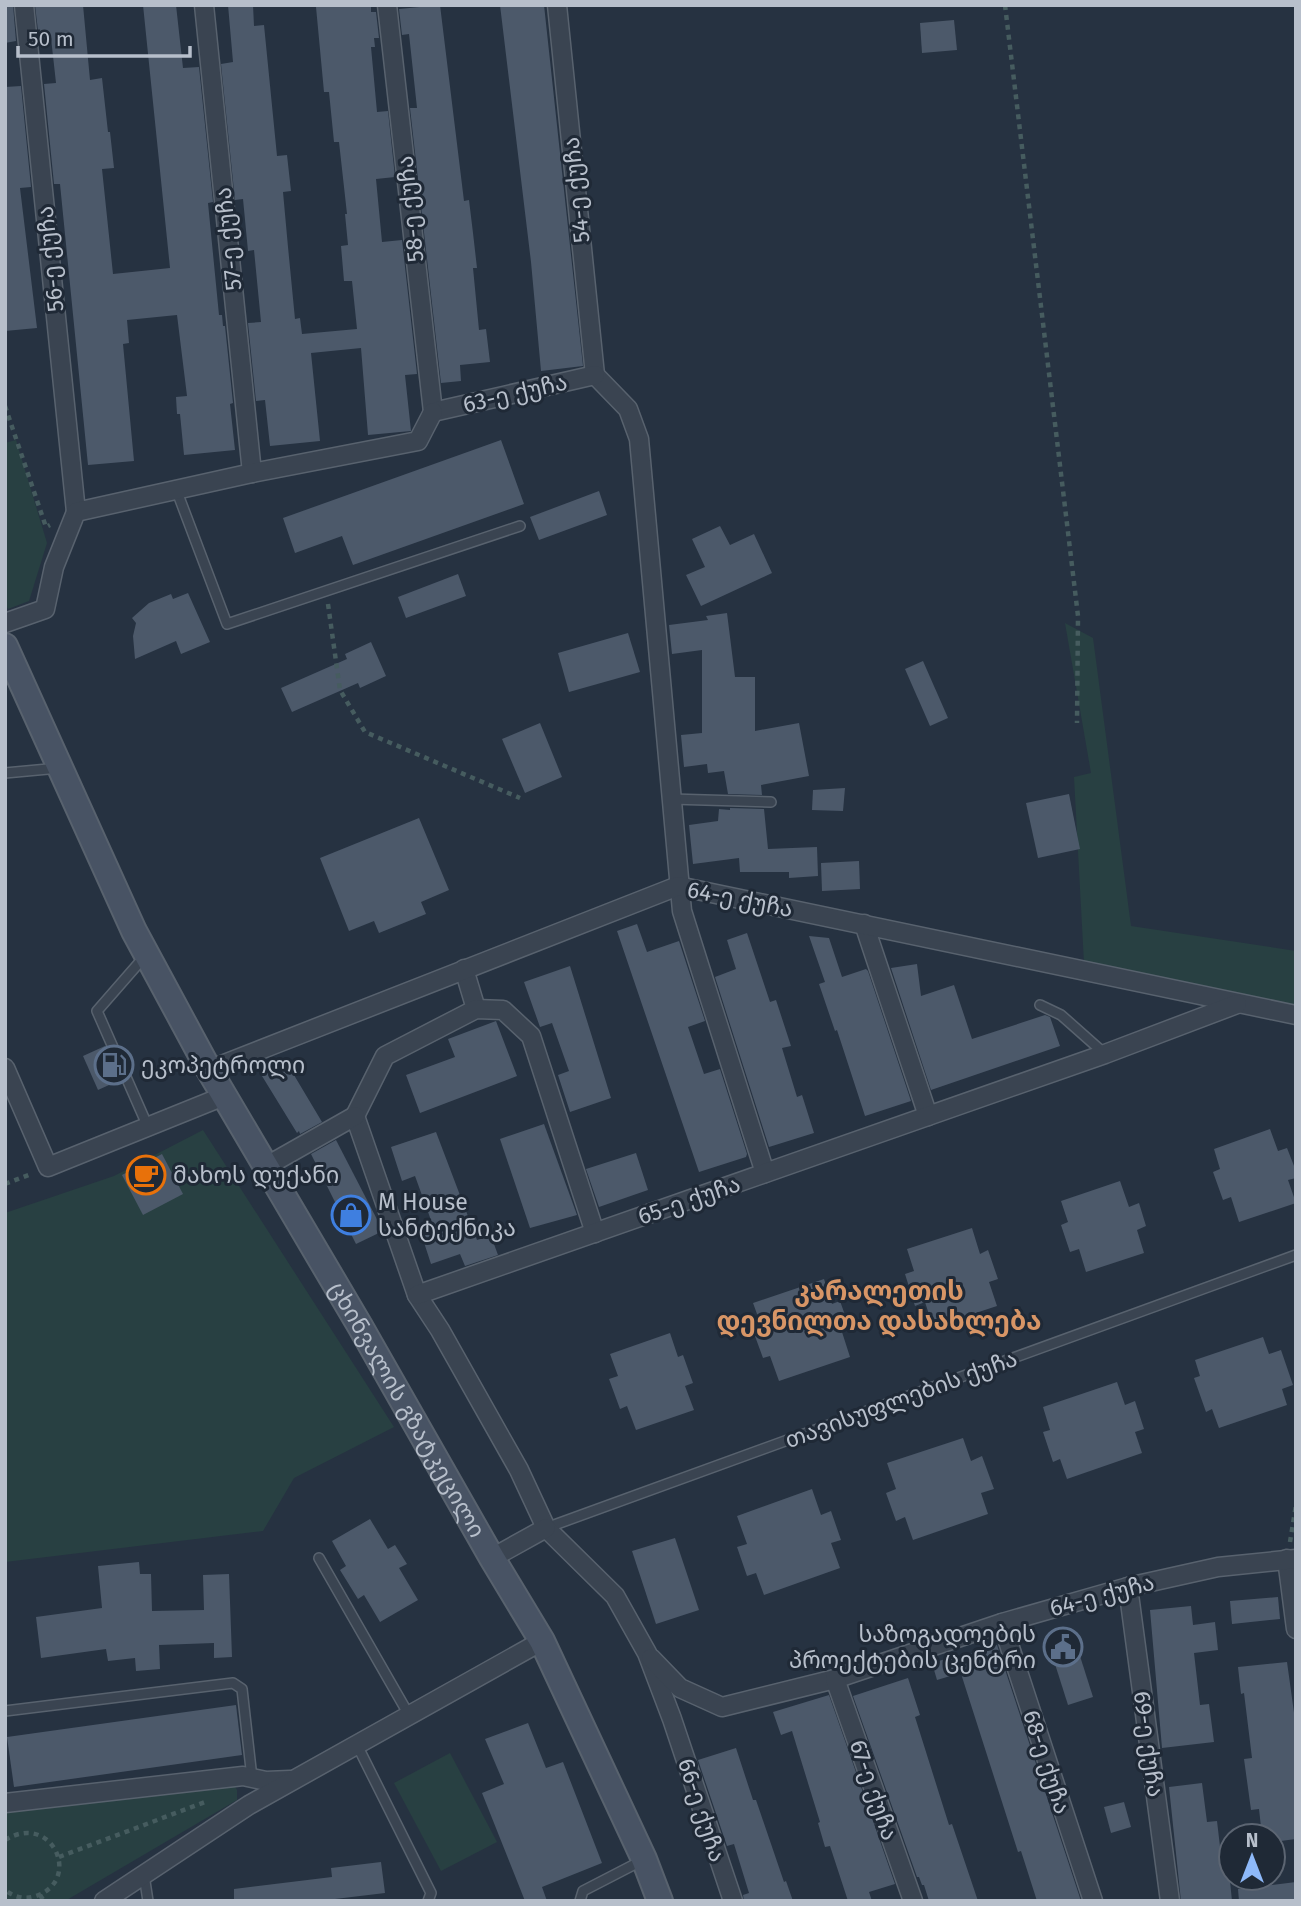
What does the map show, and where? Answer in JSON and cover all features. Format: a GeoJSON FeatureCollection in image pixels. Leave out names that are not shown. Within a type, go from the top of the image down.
{"type":"FeatureCollection","features":[{"type":"Feature","properties":{"kind":"main road","name":"ცხინვალის გზატკეცილი"},"geometry":{"type":"LineString","coordinates":[[5,646],[134,932],[209,1070],[360,1326],[492,1559],[542,1640],[644,1859],[660,1901]]}},
{"type":"Feature","properties":{"kind":"street","name":"56-ე ქუჩა"},"geometry":{"type":"LineString","coordinates":[[24,5],[76,512]]}},
{"type":"Feature","properties":{"kind":"street","name":"57-ე ქუჩა"},"geometry":{"type":"LineString","coordinates":[[204,5],[252,473]]}},
{"type":"Feature","properties":{"kind":"street","name":"58-ე ქუჩა"},"geometry":{"type":"LineString","coordinates":[[387,5],[433,412]]}},
{"type":"Feature","properties":{"kind":"street","name":"54-ე ქუჩა"},"geometry":{"type":"LineString","coordinates":[[556,5],[595,375]]}},
{"type":"Feature","properties":{"kind":"street","name":"63-ე ქუჩა"},"geometry":{"type":"LineString","coordinates":[[76,512],[252,473],[418,441],[433,412],[595,375],[628,409],[639,439],[682,911],[765,1173]]}},
{"type":"Feature","properties":{"kind":"street"},"geometry":{"type":"LineString","coordinates":[[5,623],[45,610],[54,566],[76,512]]}},
{"type":"Feature","properties":{"kind":"street","name":"64-ე ქუჩა"},"geometry":{"type":"LineString","coordinates":[[209,1070],[678,886],[1296,1015]]}},
{"type":"Feature","properties":{"kind":"street"},"geometry":{"type":"LineString","coordinates":[[864,924],[928,1116]]}},
{"type":"Feature","properties":{"kind":"street"},"geometry":{"type":"LineString","coordinates":[[464,970],[476,1009]]}},
{"type":"Feature","properties":{"kind":"street","name":"65-ე ქუჩა"},"geometry":{"type":"LineString","coordinates":[[416,1295],[1105,1054],[1237,1004]]}},
{"type":"Feature","properties":{"kind":"street"},"geometry":{"type":"LineString","coordinates":[[265,1167],[355,1116],[385,1056],[476,1009],[503,1010],[531,1036],[595,1233]]}},
{"type":"Feature","properties":{"kind":"street"},"geometry":{"type":"LineString","coordinates":[[5,1068],[48,1167],[224,1096]]}},
{"type":"Feature","properties":{"kind":"street"},"geometry":{"type":"LineString","coordinates":[[355,1116],[416,1295],[440,1330],[512,1459],[546,1528],[615,1596],[647,1653]]}},
{"type":"Feature","properties":{"kind":"street"},"geometry":{"type":"LineString","coordinates":[[492,1559],[546,1528]]}},
{"type":"Feature","properties":{"kind":"street"},"geometry":{"type":"LineString","coordinates":[[1292,1559],[1296,1629]]}},
{"type":"Feature","properties":{"kind":"street","name":"64-ე ქუჩა"},"geometry":{"type":"LineString","coordinates":[[647,1653],[680,1688],[722,1707],[835,1679],[1002,1623],[1128,1587],[1218,1567],[1292,1559]]}},
{"type":"Feature","properties":{"kind":"street","name":"69-ე ქუჩა"},"geometry":{"type":"LineString","coordinates":[[1128,1587],[1170,1901]]}},
{"type":"Feature","properties":{"kind":"street","name":"68-ე ქუჩა"},"geometry":{"type":"LineString","coordinates":[[1002,1623],[1093,1901]]}},
{"type":"Feature","properties":{"kind":"street"},"geometry":{"type":"LineString","coordinates":[[104,1901],[249,1805],[542,1640]]}},
{"type":"Feature","properties":{"kind":"street","name":"66-ე ქუჩა"},"geometry":{"type":"LineString","coordinates":[[647,1653],[733,1901]]}},
{"type":"Feature","properties":{"kind":"street","name":"67-ე ქუჩა"},"geometry":{"type":"LineString","coordinates":[[835,1679],[913,1901]]}},
{"type":"Feature","properties":{"kind":"street"},"geometry":{"type":"LineString","coordinates":[[5,1802],[247,1777],[267,1781],[293,1780]]}},
{"type":"Feature","properties":{"kind":"street"},"geometry":{"type":"LineString","coordinates":[[247,1777],[252,1791],[249,1805]]}},
{"type":"Feature","properties":{"kind":"lane"},"geometry":{"type":"LineString","coordinates":[[176,489],[227,624],[520,526]]}},
{"type":"Feature","properties":{"kind":"lane"},"geometry":{"type":"LineString","coordinates":[[5,773],[59,768]]}},
{"type":"Feature","properties":{"kind":"lane"},"geometry":{"type":"LineString","coordinates":[[671,799],[771,802]]}},
{"type":"Feature","properties":{"kind":"lane"},"geometry":{"type":"LineString","coordinates":[[146,954],[97,1011],[148,1127]]}},
{"type":"Feature","properties":{"kind":"lane"},"geometry":{"type":"LineString","coordinates":[[1040,1005],[1061,1015],[1105,1054]]}},
{"type":"Feature","properties":{"kind":"lane","name":"თავისუფლების ქუჩა"},"geometry":{"type":"LineString","coordinates":[[546,1528],[1296,1255]]}},
{"type":"Feature","properties":{"kind":"lane"},"geometry":{"type":"LineString","coordinates":[[319,1558],[409,1715]]}},
{"type":"Feature","properties":{"kind":"lane"},"geometry":{"type":"LineString","coordinates":[[5,1711],[233,1684],[242,1689],[247,1777]]}},
{"type":"Feature","properties":{"kind":"lane"},"geometry":{"type":"LineString","coordinates":[[357,1745],[431,1894],[428,1901]]}},
{"type":"Feature","properties":{"kind":"lane"},"geometry":{"type":"LineString","coordinates":[[580,1901],[583,1891],[644,1859]]}},
{"type":"Feature","properties":{"kind":"lane"},"geometry":{"type":"LineString","coordinates":[[144,1874],[148,1901]]}},
{"type":"Feature","properties":{"kind":"path"},"geometry":{"type":"LineString","coordinates":[[1005,5],[1078,615],[1077,723]]}},
{"type":"Feature","properties":{"kind":"path"},"geometry":{"type":"LineString","coordinates":[[5,406],[46,527],[76,512]]}},
{"type":"Feature","properties":{"kind":"path"},"geometry":{"type":"LineString","coordinates":[[327,591],[340,690],[365,732],[520,798]]}},
{"type":"Feature","properties":{"kind":"path"},"geometry":{"type":"LineString","coordinates":[[5,1184],[48,1167]]}},
{"type":"Feature","properties":{"kind":"path"},"geometry":{"type":"LineString","coordinates":[[1292,1559],[1296,1505]]}},
{"type":"Feature","properties":{"kind":"path"},"geometry":{"type":"LineString","coordinates":[[59,1857],[211,1800]]}},
{"type":"Feature","properties":{"kind":"path"},"geometry":{"type":"LineString","coordinates":[[5,1840],[14,1835],[35,1833],[46,1838],[59,1857],[60,1868],[57,1879],[40,1895],[20,1897],[5,1889]]}},
{"type":"Feature","properties":{"kind":"path"},"geometry":{"type":"LineString","coordinates":[[40,1895],[44,1901]]}},
{"type":"Feature","properties":{"kind":"green space"},"geometry":{"type":"Polygon","coordinates":[[[16,440],[47,543],[29,601],[8,609],[5,602],[5,443],[16,440]]]}},
{"type":"Feature","properties":{"kind":"green space"},"geometry":{"type":"Polygon","coordinates":[[[1065,623],[1093,638],[1131,926],[1296,951],[1296,1005],[1084,963],[1074,777],[1091,773],[1065,623]]]}},
{"type":"Feature","properties":{"kind":"green space"},"geometry":{"type":"Polygon","coordinates":[[[203,1130],[394,1427],[294,1478],[263,1531],[5,1562],[5,1213],[114,1176],[203,1130]]]}},
{"type":"Feature","properties":{"kind":"green space"},"geometry":{"type":"Polygon","coordinates":[[[450,1753],[497,1842],[441,1871],[394,1783],[450,1753]]]}},
{"type":"Feature","properties":{"kind":"green space"},"geometry":{"type":"Polygon","coordinates":[[[233,1783],[237,1790],[237,1800],[65,1901],[5,1901],[5,1807],[233,1783]]]}},
{"type":"Feature","properties":{"kind":"building"},"geometry":{"type":"Polygon","coordinates":[[[5,5],[13,5],[16,41],[5,43],[5,5]]]}},
{"type":"Feature","properties":{"kind":"building"},"geometry":{"type":"Polygon","coordinates":[[[35,5],[83,5],[90,80],[102,78],[110,132],[114,168],[102,169],[113,274],[170,268],[143,5],[176,5],[183,68],[199,67],[213,202],[208,203],[219,315],[222,315],[225,326],[235,450],[184,455],[176,397],[187,396],[177,315],[127,320],[129,343],[123,344],[134,461],[88,465],[60,184],[54,184],[44,84],[56,83],[51,38],[39,39],[35,5]]]}},
{"type":"Feature","properties":{"kind":"building"},"geometry":{"type":"Polygon","coordinates":[[[228,5],[253,5],[254,26],[264,25],[277,156],[287,155],[291,191],[283,192],[295,319],[300,318],[302,334],[357,329],[352,281],[344,281],[341,246],[348,245],[347,214],[339,142],[334,142],[329,92],[324,92],[316,7],[371,5],[371,12],[376,12],[379,38],[374,38],[375,47],[371,47],[377,112],[388,111],[395,177],[376,179],[382,242],[402,240],[417,374],[405,375],[411,431],[368,435],[361,348],[311,353],[320,441],[270,446],[265,400],[256,401],[248,323],[261,322],[254,250],[248,251],[243,199],[235,200],[221,64],[233,62],[228,5]]]}},
{"type":"Feature","properties":{"kind":"building"},"geometry":{"type":"Polygon","coordinates":[[[440,5],[464,201],[469,200],[473,233],[477,268],[473,268],[479,330],[486,329],[490,362],[460,365],[461,381],[441,383],[410,108],[417,108],[409,34],[402,35],[399,9],[440,5]]]}},
{"type":"Feature","properties":{"kind":"building"},"geometry":{"type":"Polygon","coordinates":[[[500,5],[544,5],[583,366],[541,371],[531,262],[500,5]]]}},
{"type":"Feature","properties":{"kind":"building"},"geometry":{"type":"Polygon","coordinates":[[[954,20],[957,50],[922,53],[920,23],[954,20]]]}},
{"type":"Feature","properties":{"kind":"building"},"geometry":{"type":"Polygon","coordinates":[[[21,86],[31,187],[20,188],[37,328],[5,331],[5,87],[21,86]]]}},
{"type":"Feature","properties":{"kind":"building"},"geometry":{"type":"Polygon","coordinates":[[[501,440],[524,504],[353,565],[342,536],[295,553],[283,518],[501,440]]]}},
{"type":"Feature","properties":{"kind":"building"},"geometry":{"type":"Polygon","coordinates":[[[599,491],[607,515],[539,540],[530,517],[599,491]]]}},
{"type":"Feature","properties":{"kind":"building"},"geometry":{"type":"Polygon","coordinates":[[[720,526],[730,545],[754,534],[772,573],[701,606],[686,575],[705,567],[692,539],[720,526]]]}},
{"type":"Feature","properties":{"kind":"building"},"geometry":{"type":"Polygon","coordinates":[[[458,574],[466,596],[406,618],[398,597],[458,574]]]}},
{"type":"Feature","properties":{"kind":"building"},"geometry":{"type":"Polygon","coordinates":[[[188,593],[210,642],[181,654],[176,641],[135,659],[133,636],[136,623],[132,618],[149,603],[171,594],[173,599],[188,593]]]}},
{"type":"Feature","properties":{"kind":"building"},"geometry":{"type":"Polygon","coordinates":[[[727,613],[735,677],[755,677],[755,731],[799,723],[809,776],[761,785],[762,795],[728,794],[724,771],[708,773],[707,764],[684,767],[681,735],[702,733],[702,650],[672,654],[669,625],[708,620],[706,616],[727,613]]]}},
{"type":"Feature","properties":{"kind":"building"},"geometry":{"type":"Polygon","coordinates":[[[628,633],[640,672],[569,692],[558,653],[628,633]]]}},
{"type":"Feature","properties":{"kind":"building"},"geometry":{"type":"Polygon","coordinates":[[[371,642],[386,676],[360,688],[358,683],[292,712],[281,688],[347,659],[345,654],[371,642]]]}},
{"type":"Feature","properties":{"kind":"building"},"geometry":{"type":"Polygon","coordinates":[[[923,661],[948,718],[930,726],[905,669],[923,661]]]}},
{"type":"Feature","properties":{"kind":"building"},"geometry":{"type":"Polygon","coordinates":[[[540,723],[562,777],[525,793],[502,739],[540,723]]]}},
{"type":"Feature","properties":{"kind":"building"},"geometry":{"type":"Polygon","coordinates":[[[845,788],[843,811],[812,810],[813,790],[845,788]]]}},
{"type":"Feature","properties":{"kind":"building"},"geometry":{"type":"Polygon","coordinates":[[[1069,794],[1080,849],[1038,858],[1026,803],[1069,794]]]}},
{"type":"Feature","properties":{"kind":"building"},"geometry":{"type":"Polygon","coordinates":[[[719,809],[764,809],[768,849],[817,847],[818,876],[789,878],[789,872],[740,872],[739,858],[693,864],[689,825],[718,821],[719,809]]]}},
{"type":"Feature","properties":{"kind":"building"},"geometry":{"type":"Polygon","coordinates":[[[419,818],[449,890],[421,902],[426,914],[379,933],[374,921],[349,931],[320,858],[419,818]]]}},
{"type":"Feature","properties":{"kind":"building"},"geometry":{"type":"Polygon","coordinates":[[[859,861],[860,889],[822,891],[821,863],[859,861]]]}},
{"type":"Feature","properties":{"kind":"building"},"geometry":{"type":"Polygon","coordinates":[[[637,924],[647,952],[679,941],[705,1021],[688,1027],[704,1074],[720,1069],[746,1157],[699,1172],[617,931],[637,924]]]}},
{"type":"Feature","properties":{"kind":"building"},"geometry":{"type":"Polygon","coordinates":[[[747,933],[770,1002],[776,1000],[791,1046],[782,1048],[797,1097],[802,1095],[814,1133],[769,1147],[715,977],[736,969],[727,940],[747,933]]]}},
{"type":"Feature","properties":{"kind":"building"},"geometry":{"type":"Polygon","coordinates":[[[809,936],[829,938],[842,977],[866,969],[868,971],[911,1101],[865,1116],[819,984],[825,982],[809,936]]]}},
{"type":"Feature","properties":{"kind":"building"},"geometry":{"type":"Polygon","coordinates":[[[917,964],[921,996],[954,985],[972,1039],[1045,1015],[1050,1017],[1060,1046],[931,1090],[891,968],[917,964]]]}},
{"type":"Feature","properties":{"kind":"building"},"geometry":{"type":"Polygon","coordinates":[[[570,966],[611,1098],[570,1112],[558,1075],[569,1071],[552,1023],[540,1027],[524,982],[570,966]]]}},
{"type":"Feature","properties":{"kind":"building"},"geometry":{"type":"Polygon","coordinates":[[[496,1021],[517,1076],[420,1113],[406,1075],[455,1057],[448,1039],[496,1021]]]}},
{"type":"Feature","properties":{"kind":"building"},"geometry":{"type":"Polygon","coordinates":[[[105,1046],[120,1080],[98,1090],[83,1056],[105,1046]]]}},
{"type":"Feature","properties":{"kind":"building"},"geometry":{"type":"Polygon","coordinates":[[[281,1065],[286,1072],[291,1070],[322,1122],[300,1134],[262,1076],[281,1065]]]}},
{"type":"Feature","properties":{"kind":"building"},"geometry":{"type":"Polygon","coordinates":[[[544,1124],[577,1215],[530,1228],[500,1139],[544,1124]]]}},
{"type":"Feature","properties":{"kind":"building"},"geometry":{"type":"Polygon","coordinates":[[[1270,1129],[1278,1151],[1287,1148],[1296,1171],[1296,1178],[1288,1180],[1296,1203],[1239,1222],[1231,1197],[1223,1200],[1213,1172],[1220,1169],[1214,1149],[1270,1129]]]}},
{"type":"Feature","properties":{"kind":"building"},"geometry":{"type":"Polygon","coordinates":[[[436,1132],[477,1240],[491,1236],[498,1255],[465,1266],[460,1254],[431,1264],[419,1227],[432,1223],[415,1176],[402,1181],[391,1147],[436,1132]]]}},
{"type":"Feature","properties":{"kind":"building"},"geometry":{"type":"Polygon","coordinates":[[[336,1140],[383,1231],[356,1244],[311,1154],[336,1140]]]}},
{"type":"Feature","properties":{"kind":"building"},"geometry":{"type":"Polygon","coordinates":[[[636,1153],[648,1190],[599,1207],[586,1169],[636,1153]]]}},
{"type":"Feature","properties":{"kind":"building"},"geometry":{"type":"Polygon","coordinates":[[[162,1154],[183,1194],[143,1215],[122,1175],[162,1154]]]}},
{"type":"Feature","properties":{"kind":"building"},"geometry":{"type":"Polygon","coordinates":[[[1120,1181],[1129,1207],[1139,1203],[1146,1226],[1137,1230],[1144,1253],[1086,1272],[1079,1249],[1070,1252],[1061,1225],[1068,1222],[1061,1201],[1120,1181]]]}},
{"type":"Feature","properties":{"kind":"building"},"geometry":{"type":"Polygon","coordinates":[[[972,1228],[980,1254],[988,1250],[998,1279],[989,1282],[997,1306],[933,1327],[925,1302],[915,1306],[905,1274],[914,1271],[907,1249],[972,1228]]]}},
{"type":"Feature","properties":{"kind":"building"},"geometry":{"type":"Polygon","coordinates":[[[824,1279],[832,1304],[840,1301],[850,1329],[842,1332],[850,1357],[779,1381],[770,1356],[763,1358],[752,1328],[761,1325],[753,1303],[824,1279]]]}},
{"type":"Feature","properties":{"kind":"building"},"geometry":{"type":"Polygon","coordinates":[[[670,1333],[678,1357],[683,1355],[693,1383],[685,1386],[694,1410],[636,1430],[627,1406],[620,1409],[609,1379],[618,1376],[610,1354],[670,1333]]]}},
{"type":"Feature","properties":{"kind":"building"},"geometry":{"type":"Polygon","coordinates":[[[1263,1337],[1269,1354],[1281,1350],[1293,1385],[1282,1389],[1287,1405],[1219,1428],[1212,1409],[1206,1412],[1194,1378],[1200,1376],[1195,1360],[1263,1337]]]}},
{"type":"Feature","properties":{"kind":"building"},"geometry":{"type":"Polygon","coordinates":[[[1117,1382],[1125,1405],[1135,1401],[1144,1429],[1135,1432],[1142,1453],[1067,1479],[1060,1459],[1053,1462],[1043,1432],[1050,1430],[1043,1407],[1117,1382]]]}},
{"type":"Feature","properties":{"kind":"building"},"geometry":{"type":"Polygon","coordinates":[[[963,1438],[971,1461],[982,1456],[994,1489],[981,1493],[988,1514],[913,1540],[905,1517],[896,1521],[886,1493],[896,1489],[887,1463],[963,1438]]]}},
{"type":"Feature","properties":{"kind":"building"},"geometry":{"type":"Polygon","coordinates":[[[812,1489],[821,1515],[831,1511],[841,1540],[831,1543],[840,1568],[764,1595],[756,1573],[747,1576],[737,1547],[747,1544],[737,1516],[812,1489]]]}},
{"type":"Feature","properties":{"kind":"building"},"geometry":{"type":"Polygon","coordinates":[[[370,1519],[388,1549],[395,1545],[407,1564],[399,1568],[418,1600],[380,1622],[364,1595],[358,1599],[340,1570],[346,1566],[332,1541],[370,1519]]]}},
{"type":"Feature","properties":{"kind":"building"},"geometry":{"type":"Polygon","coordinates":[[[675,1538],[699,1610],[656,1624],[632,1551],[675,1538]]]}},
{"type":"Feature","properties":{"kind":"building"},"geometry":{"type":"Polygon","coordinates":[[[139,1562],[140,1574],[151,1574],[152,1611],[204,1610],[203,1575],[229,1574],[232,1657],[214,1658],[214,1643],[159,1645],[160,1669],[136,1671],[135,1658],[108,1661],[106,1649],[41,1658],[36,1617],[102,1608],[98,1566],[139,1562]]]}},
{"type":"Feature","properties":{"kind":"building"},"geometry":{"type":"Polygon","coordinates":[[[1278,1597],[1280,1619],[1232,1624],[1230,1601],[1278,1597]]]}},
{"type":"Feature","properties":{"kind":"building"},"geometry":{"type":"Polygon","coordinates":[[[1191,1606],[1193,1625],[1215,1622],[1218,1650],[1194,1653],[1200,1705],[1209,1704],[1214,1742],[1162,1748],[1150,1610],[1191,1606]]]}},
{"type":"Feature","properties":{"kind":"building"},"geometry":{"type":"Polygon","coordinates":[[[1073,1634],[1093,1697],[1068,1705],[1048,1642],[1073,1634]]]}},
{"type":"Feature","properties":{"kind":"building"},"geometry":{"type":"Polygon","coordinates":[[[997,1645],[1081,1901],[1037,1901],[1021,1851],[1018,1852],[956,1658],[997,1645]]]}},
{"type":"Feature","properties":{"kind":"building"},"geometry":{"type":"Polygon","coordinates":[[[952,1657],[957,1674],[937,1680],[932,1663],[952,1657]]]}},
{"type":"Feature","properties":{"kind":"building"},"geometry":{"type":"Polygon","coordinates":[[[1287,1662],[1296,1727],[1296,1839],[1287,1840],[1287,1822],[1260,1822],[1259,1809],[1251,1810],[1244,1759],[1252,1758],[1238,1667],[1287,1662]]]}},
{"type":"Feature","properties":{"kind":"building"},"geometry":{"type":"Polygon","coordinates":[[[908,1678],[920,1715],[915,1717],[949,1825],[952,1824],[978,1901],[929,1901],[924,1885],[917,1877],[853,1696],[908,1678]]]}},
{"type":"Feature","properties":{"kind":"building"},"geometry":{"type":"Polygon","coordinates":[[[829,1695],[895,1884],[869,1892],[872,1901],[848,1901],[830,1846],[825,1847],[792,1731],[781,1735],[773,1712],[829,1695]]]}},
{"type":"Feature","properties":{"kind":"building"},"geometry":{"type":"Polygon","coordinates":[[[236,1705],[242,1755],[14,1787],[7,1737],[236,1705]]]}},
{"type":"Feature","properties":{"kind":"building"},"geometry":{"type":"Polygon","coordinates":[[[528,1723],[546,1768],[563,1762],[602,1863],[542,1887],[547,1901],[525,1901],[482,1793],[504,1784],[485,1739],[528,1723]]]}},
{"type":"Feature","properties":{"kind":"building"},"geometry":{"type":"Polygon","coordinates":[[[736,1748],[753,1800],[756,1800],[793,1901],[744,1901],[743,1895],[749,1893],[734,1844],[727,1846],[698,1760],[736,1748]]]}},
{"type":"Feature","properties":{"kind":"building"},"geometry":{"type":"Polygon","coordinates":[[[1202,1783],[1207,1822],[1217,1821],[1217,1892],[1231,1892],[1232,1901],[1181,1901],[1169,1787],[1202,1783]]]}},
{"type":"Feature","properties":{"kind":"building"},"geometry":{"type":"Polygon","coordinates":[[[1124,1802],[1131,1827],[1111,1833],[1104,1807],[1124,1802]]]}},
{"type":"Feature","properties":{"kind":"building"},"geometry":{"type":"Polygon","coordinates":[[[381,1862],[385,1893],[335,1901],[234,1901],[234,1889],[332,1877],[331,1868],[381,1862]]]}},
{"type":"Feature","properties":{"kind":"building"},"geometry":{"type":"Polygon","coordinates":[[[1296,1882],[1296,1901],[1239,1901],[1238,1892],[1287,1892],[1287,1883],[1296,1882]]]}},
{"type":"Feature","properties":{"kind":"place","name":"ეკოპეტროლი"},"geometry":{"type":"Point","coordinates":[114,1065]}},
{"type":"Feature","properties":{"kind":"place","name":"მახოს დუქანი"},"geometry":{"type":"Point","coordinates":[146,1175]}},
{"type":"Feature","properties":{"kind":"place","name":"M House სანტექნიკა"},"geometry":{"type":"Point","coordinates":[351,1215]}},
{"type":"Feature","properties":{"kind":"place","name":"საზოგადოების პროექტების ცენტრი"},"geometry":{"type":"Point","coordinates":[1063,1647]}},
{"type":"Feature","properties":{"kind":"district","name":"კარალეთის დევნილთა დასახლება"},"geometry":{"type":"Point","coordinates":[879,1306]}}]}
